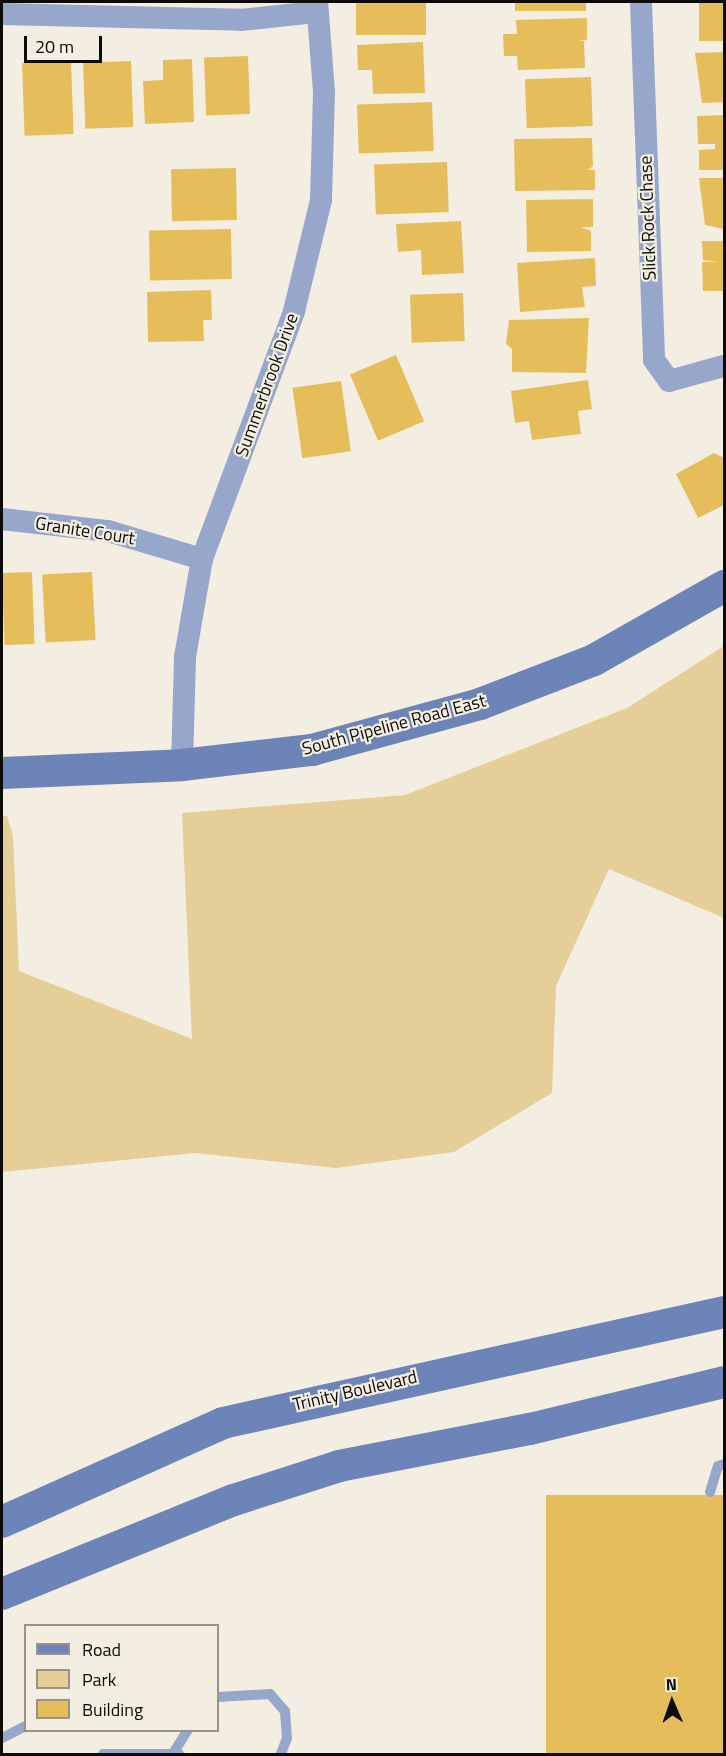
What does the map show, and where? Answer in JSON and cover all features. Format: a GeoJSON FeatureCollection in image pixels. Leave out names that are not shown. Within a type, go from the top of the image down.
{"type":"FeatureCollection","features":[{"type":"Feature","properties":{"kind":"main road","name":"South Pipeline Road East"},"geometry":{"type":"LineString","coordinates":[[2,773],[182,765],[312,750],[480,704],[594,660],[724,586]]}},
{"type":"Feature","properties":{"kind":"main road","name":"Trinity Boulevard"},"geometry":{"type":"LineString","coordinates":[[2,1522],[223,1423],[724,1312]]}},
{"type":"Feature","properties":{"kind":"main road"},"geometry":{"type":"LineString","coordinates":[[2,1594],[234,1500],[339,1466],[530,1429],[724,1382]]}},
{"type":"Feature","properties":{"kind":"street","name":"Slick Rock Chase"},"geometry":{"type":"LineString","coordinates":[[641,2],[654,360],[669,381],[720,368]]}},
{"type":"Feature","properties":{"kind":"street"},"geometry":{"type":"LineString","coordinates":[[2,14],[241,20],[317,7]]}},
{"type":"Feature","properties":{"kind":"street","name":"Summerbrook Drive"},"geometry":{"type":"LineString","coordinates":[[182,765],[185,657],[202,559],[294,311],[321,200],[324,92],[317,7]]}},
{"type":"Feature","properties":{"kind":"street","name":"Granite Court"},"geometry":{"type":"LineString","coordinates":[[2,519],[108,531],[202,559]]}},
{"type":"Feature","properties":{"kind":"lane"},"geometry":{"type":"LineString","coordinates":[[710,1492],[721,1465]]}},
{"type":"Feature","properties":{"kind":"lane"},"geometry":{"type":"LineString","coordinates":[[219,1697],[270,1694],[285,1711],[287,1738],[281,1755]]}},
{"type":"Feature","properties":{"kind":"lane"},"geometry":{"type":"LineString","coordinates":[[2,1737],[24,1727]]}},
{"type":"Feature","properties":{"kind":"lane"},"geometry":{"type":"LineString","coordinates":[[103,1755],[177,1753],[188,1732]]}},
{"type":"Feature","properties":{"kind":"green space"},"geometry":{"type":"Polygon","coordinates":[[[724,646],[724,918],[609,869],[556,986],[552,1093],[454,1152],[336,1168],[195,1153],[2,1172],[2,816],[7,816],[13,836],[19,971],[192,1039],[182,813],[405,795],[627,708],[724,646]]]}},
{"type":"Feature","properties":{"kind":"building"},"geometry":{"type":"Polygon","coordinates":[[[356,2],[426,2],[426,35],[356,35],[356,2]]]}},
{"type":"Feature","properties":{"kind":"building"},"geometry":{"type":"Polygon","coordinates":[[[515,2],[586,2],[586,11],[515,11],[515,2]]]}},
{"type":"Feature","properties":{"kind":"building"},"geometry":{"type":"Polygon","coordinates":[[[699,2],[724,2],[724,41],[699,41],[699,2]]]}},
{"type":"Feature","properties":{"kind":"building"},"geometry":{"type":"Polygon","coordinates":[[[587,18],[587,40],[579,40],[584,41],[585,68],[518,70],[517,56],[504,56],[503,34],[517,34],[516,20],[587,18]]]}},
{"type":"Feature","properties":{"kind":"building"},"geometry":{"type":"Polygon","coordinates":[[[423,42],[425,93],[373,94],[372,70],[358,70],[357,45],[423,42]]]}},
{"type":"Feature","properties":{"kind":"building"},"geometry":{"type":"Polygon","coordinates":[[[724,52],[724,102],[702,103],[695,53],[724,52]]]}},
{"type":"Feature","properties":{"kind":"building"},"geometry":{"type":"Polygon","coordinates":[[[248,56],[250,114],[206,116],[204,58],[248,56]]]}},
{"type":"Feature","properties":{"kind":"building"},"geometry":{"type":"Polygon","coordinates":[[[192,59],[194,122],[145,124],[143,81],[163,80],[163,60],[192,59]]]}},
{"type":"Feature","properties":{"kind":"building"},"geometry":{"type":"Polygon","coordinates":[[[71,61],[74,134],[25,136],[22,63],[71,61]]]}},
{"type":"Feature","properties":{"kind":"building"},"geometry":{"type":"Polygon","coordinates":[[[131,61],[133,127],[85,129],[83,63],[131,61]]]}},
{"type":"Feature","properties":{"kind":"building"},"geometry":{"type":"Polygon","coordinates":[[[591,77],[593,126],[527,128],[525,79],[591,77]]]}},
{"type":"Feature","properties":{"kind":"building"},"geometry":{"type":"Polygon","coordinates":[[[432,102],[434,151],[359,154],[357,105],[432,102]]]}},
{"type":"Feature","properties":{"kind":"building"},"geometry":{"type":"Polygon","coordinates":[[[724,115],[724,170],[699,170],[699,150],[715,149],[715,144],[698,144],[697,116],[724,115]]]}},
{"type":"Feature","properties":{"kind":"building"},"geometry":{"type":"Polygon","coordinates":[[[592,138],[593,166],[588,170],[595,170],[595,190],[515,191],[514,139],[592,138]]]}},
{"type":"Feature","properties":{"kind":"building"},"geometry":{"type":"Polygon","coordinates":[[[447,162],[449,212],[376,215],[374,165],[447,162]]]}},
{"type":"Feature","properties":{"kind":"building"},"geometry":{"type":"Polygon","coordinates":[[[236,168],[237,220],[172,221],[171,169],[236,168]]]}},
{"type":"Feature","properties":{"kind":"building"},"geometry":{"type":"Polygon","coordinates":[[[699,178],[724,178],[724,229],[705,225],[699,178]]]}},
{"type":"Feature","properties":{"kind":"building"},"geometry":{"type":"Polygon","coordinates":[[[593,199],[593,227],[581,227],[591,231],[591,251],[527,252],[526,200],[593,199]]]}},
{"type":"Feature","properties":{"kind":"building"},"geometry":{"type":"Polygon","coordinates":[[[461,221],[464,273],[422,275],[421,250],[398,252],[396,224],[461,221]]]}},
{"type":"Feature","properties":{"kind":"building"},"geometry":{"type":"Polygon","coordinates":[[[231,229],[232,279],[150,280],[149,230],[231,229]]]}},
{"type":"Feature","properties":{"kind":"building"},"geometry":{"type":"Polygon","coordinates":[[[702,241],[724,241],[724,291],[703,291],[702,262],[717,262],[703,260],[702,241]]]}},
{"type":"Feature","properties":{"kind":"building"},"geometry":{"type":"Polygon","coordinates":[[[595,258],[596,286],[582,287],[585,307],[520,312],[517,263],[595,258]]]}},
{"type":"Feature","properties":{"kind":"building"},"geometry":{"type":"Polygon","coordinates":[[[211,290],[212,320],[203,320],[204,341],[148,342],[147,292],[211,290]]]}},
{"type":"Feature","properties":{"kind":"building"},"geometry":{"type":"Polygon","coordinates":[[[463,293],[465,341],[412,343],[410,295],[463,293]]]}},
{"type":"Feature","properties":{"kind":"building"},"geometry":{"type":"Polygon","coordinates":[[[589,318],[586,373],[512,372],[512,349],[506,344],[509,320],[589,318]]]}},
{"type":"Feature","properties":{"kind":"building"},"geometry":{"type":"Polygon","coordinates":[[[396,355],[424,421],[378,441],[350,375],[396,355]]]}},
{"type":"Feature","properties":{"kind":"building"},"geometry":{"type":"Polygon","coordinates":[[[588,380],[592,409],[578,411],[581,434],[532,440],[529,421],[515,423],[511,391],[588,380]]]}},
{"type":"Feature","properties":{"kind":"building"},"geometry":{"type":"Polygon","coordinates":[[[341,381],[351,451],[302,458],[292,388],[341,381]]]}},
{"type":"Feature","properties":{"kind":"building"},"geometry":{"type":"Polygon","coordinates":[[[714,453],[724,458],[724,505],[698,518],[676,474],[714,453]]]}},
{"type":"Feature","properties":{"kind":"building"},"geometry":{"type":"Polygon","coordinates":[[[32,572],[35,644],[5,645],[2,573],[32,572]]]}},
{"type":"Feature","properties":{"kind":"building"},"geometry":{"type":"Polygon","coordinates":[[[92,572],[96,640],[46,643],[42,575],[92,572]]]}},
{"type":"Feature","properties":{"kind":"building"},"geometry":{"type":"Polygon","coordinates":[[[546,1495],[724,1495],[724,1754],[546,1754],[546,1495]]]}}]}
